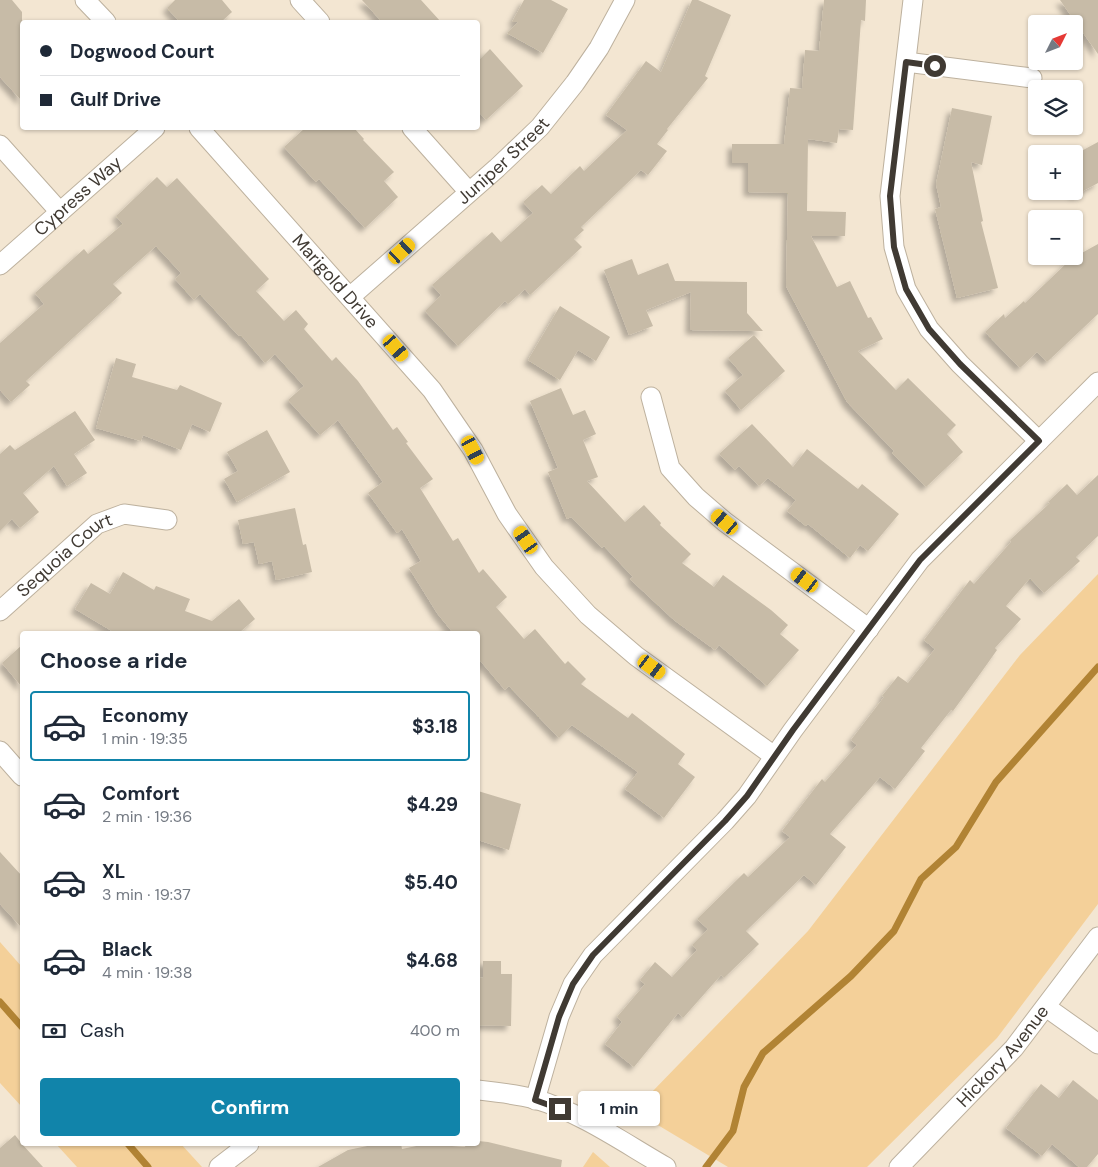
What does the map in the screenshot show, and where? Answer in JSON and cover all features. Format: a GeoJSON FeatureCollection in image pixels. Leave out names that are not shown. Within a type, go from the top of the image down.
{"type":"FeatureCollection","features":[{"type":"Feature","properties":{"kind":"street"},"geometry":{"type":"LineString","coordinates":[[86,0],[104,20]]}},
{"type":"Feature","properties":{"kind":"street"},"geometry":{"type":"LineString","coordinates":[[300,0],[318,20]]}},
{"type":"Feature","properties":{"kind":"street","name":"Juniper Street"},"geometry":{"type":"LineString","coordinates":[[350,297],[540,127],[594,55],[620,12],[625,0]]}},
{"type":"Feature","properties":{"kind":"street"},"geometry":{"type":"LineString","coordinates":[[913,0],[890,196],[894,247],[906,289],[929,329],[960,364],[1039,441]]}},
{"type":"Feature","properties":{"kind":"street"},"geometry":{"type":"LineString","coordinates":[[906,62],[1032,78]]}},
{"type":"Feature","properties":{"kind":"street","name":"Cypress Way"},"geometry":{"type":"LineString","coordinates":[[0,265],[153,130]]}},
{"type":"Feature","properties":{"kind":"street","name":"Marigold Drive"},"geometry":{"type":"LineString","coordinates":[[201,130],[432,390],[473,450],[507,514],[544,567],[588,615],[636,656],[774,756]]}},
{"type":"Feature","properties":{"kind":"street"},"geometry":{"type":"LineString","coordinates":[[414,130],[469,192]]}},
{"type":"Feature","properties":{"kind":"street"},"geometry":{"type":"LineString","coordinates":[[0,144],[60,212]]}},
{"type":"Feature","properties":{"kind":"street"},"geometry":{"type":"LineString","coordinates":[[535,1100],[559,1017],[573,984],[593,955],[725,821],[747,796],[774,756],[920,560],[1098,382]]}},
{"type":"Feature","properties":{"kind":"street"},"geometry":{"type":"LineString","coordinates":[[651,397],[670,468],[696,497],[725,522],[869,629]]}},
{"type":"Feature","properties":{"kind":"street","name":"Sequoia Court"},"geometry":{"type":"LineString","coordinates":[[0,611],[98,524],[124,514],[167,520]]}},
{"type":"Feature","properties":{"kind":"street"},"geometry":{"type":"LineString","coordinates":[[0,751],[20,774]]}},
{"type":"Feature","properties":{"kind":"street","name":"Hickory Avenue"},"geometry":{"type":"LineString","coordinates":[[899,1167],[1014,1048],[1098,937]]}},
{"type":"Feature","properties":{"kind":"street"},"geometry":{"type":"LineString","coordinates":[[1046,1007],[1098,1044]]}},
{"type":"Feature","properties":{"kind":"street"},"geometry":{"type":"LineString","coordinates":[[480,1090],[535,1100],[575,1115],[662,1165]]}},
{"type":"Feature","properties":{"kind":"street"},"geometry":{"type":"LineString","coordinates":[[219,1167],[246,1146]]}},
{"type":"Feature","properties":{"kind":"shaded area"},"geometry":{"type":"Polygon","coordinates":[[[1098,574],[1098,904],[997,1038],[867,1167],[728,1167],[636,1112],[649,1095],[808,931],[1020,655],[1098,574]]]}},
{"type":"Feature","properties":{"kind":"shaded area"},"geometry":{"type":"Polygon","coordinates":[[[0,942],[20,965],[20,1105],[0,1083],[0,942]]]}},
{"type":"Feature","properties":{"kind":"shaded area"},"geometry":{"type":"Polygon","coordinates":[[[58,1146],[183,1146],[202,1167],[77,1167],[58,1146]]]}},
{"type":"Feature","properties":{"kind":"shaded area"},"geometry":{"type":"Polygon","coordinates":[[[593,1152],[610,1167],[583,1167],[593,1152]]]}},
{"type":"Feature","properties":{"kind":"building"},"geometry":{"type":"Polygon","coordinates":[[[0,0],[12,0],[22,12],[22,20],[20,20],[20,99],[0,77],[0,0]]]}},
{"type":"Feature","properties":{"kind":"building"},"geometry":{"type":"Polygon","coordinates":[[[175,0],[222,0],[232,12],[223,20],[178,20],[167,8],[175,0]]]}},
{"type":"Feature","properties":{"kind":"building"},"geometry":{"type":"Polygon","coordinates":[[[362,0],[421,0],[439,20],[380,20],[362,0]]]}},
{"type":"Feature","properties":{"kind":"building"},"geometry":{"type":"Polygon","coordinates":[[[524,0],[551,0],[568,9],[543,53],[507,33],[518,22],[512,22],[524,0]]]}},
{"type":"Feature","properties":{"kind":"building"},"geometry":{"type":"Polygon","coordinates":[[[692,0],[698,0],[731,15],[705,76],[708,78],[657,144],[667,151],[648,175],[641,170],[581,227],[584,230],[574,239],[582,247],[530,295],[525,289],[508,304],[505,301],[458,346],[425,311],[441,295],[432,285],[492,232],[501,242],[533,213],[523,202],[542,185],[551,194],[580,166],[584,171],[627,130],[606,115],[646,61],[661,72],[692,0]]]}},
{"type":"Feature","properties":{"kind":"building"},"geometry":{"type":"Polygon","coordinates":[[[824,0],[866,0],[865,21],[861,20],[853,130],[839,129],[837,143],[808,139],[807,211],[846,212],[845,236],[811,236],[837,287],[850,281],[868,318],[871,317],[883,339],[858,351],[896,390],[908,378],[956,425],[947,434],[963,452],[926,487],[892,453],[894,451],[847,402],[786,286],[788,193],[748,192],[748,163],[732,163],[732,144],[784,144],[790,88],[802,89],[805,50],[819,51],[824,0]]]}},
{"type":"Feature","properties":{"kind":"building"},"geometry":{"type":"Polygon","coordinates":[[[1060,0],[1098,0],[1098,54],[1083,33],[1083,15],[1071,15],[1060,0]]]}},
{"type":"Feature","properties":{"kind":"building"},"geometry":{"type":"Polygon","coordinates":[[[490,49],[523,86],[486,120],[480,113],[480,59],[490,49]]]}},
{"type":"Feature","properties":{"kind":"building"},"geometry":{"type":"Polygon","coordinates":[[[952,108],[992,116],[982,165],[971,162],[983,221],[981,222],[998,288],[957,298],[935,209],[941,207],[936,184],[952,108]]]}},
{"type":"Feature","properties":{"kind":"building"},"geometry":{"type":"Polygon","coordinates":[[[303,130],[356,130],[394,172],[384,181],[398,197],[365,228],[319,179],[316,182],[284,147],[303,130]]]}},
{"type":"Feature","properties":{"kind":"building"},"geometry":{"type":"Polygon","coordinates":[[[1098,142],[1098,183],[1083,191],[1083,150],[1098,142]]]}},
{"type":"Feature","properties":{"kind":"building"},"geometry":{"type":"Polygon","coordinates":[[[157,177],[167,187],[177,178],[269,279],[256,291],[284,321],[296,310],[308,324],[304,329],[332,361],[336,357],[358,381],[393,430],[397,427],[408,442],[406,443],[433,479],[420,488],[453,541],[458,538],[479,573],[483,569],[507,597],[496,607],[524,639],[535,629],[565,664],[568,661],[586,679],[581,684],[628,718],[632,713],[685,754],[678,764],[695,777],[664,818],[625,789],[638,772],[572,725],[559,738],[509,686],[505,690],[480,660],[480,631],[452,631],[437,613],[409,568],[421,561],[402,529],[397,533],[368,493],[383,482],[338,420],[320,435],[288,400],[304,386],[275,354],[265,363],[241,335],[239,336],[200,294],[194,300],[175,279],[181,273],[156,246],[113,284],[122,293],[26,381],[30,385],[11,402],[0,390],[0,343],[44,304],[35,293],[84,249],[88,254],[123,224],[116,216],[157,177]]]}},
{"type":"Feature","properties":{"kind":"building"},"geometry":{"type":"Polygon","coordinates":[[[1098,244],[1098,314],[1047,362],[1037,352],[1020,368],[985,332],[1004,314],[1005,318],[1024,301],[1025,303],[1065,265],[1083,265],[1083,252],[1098,244]]]}},
{"type":"Feature","properties":{"kind":"building"},"geometry":{"type":"Polygon","coordinates":[[[632,259],[638,275],[668,263],[675,281],[747,282],[747,313],[763,331],[690,330],[691,292],[646,310],[653,326],[629,335],[604,270],[632,259]]]}},
{"type":"Feature","properties":{"kind":"building"},"geometry":{"type":"Polygon","coordinates":[[[560,306],[610,337],[596,361],[578,350],[560,380],[528,360],[560,306]]]}},
{"type":"Feature","properties":{"kind":"building"},"geometry":{"type":"Polygon","coordinates":[[[754,335],[785,371],[741,410],[725,391],[743,375],[728,358],[754,335]]]}},
{"type":"Feature","properties":{"kind":"building"},"geometry":{"type":"Polygon","coordinates":[[[116,358],[136,364],[132,377],[177,390],[180,385],[222,403],[210,432],[192,424],[181,450],[143,435],[141,441],[96,428],[116,358]]]}},
{"type":"Feature","properties":{"kind":"building"},"geometry":{"type":"Polygon","coordinates":[[[561,388],[573,415],[585,410],[596,434],[583,440],[598,477],[587,481],[625,522],[644,505],[661,523],[660,525],[691,554],[682,563],[714,587],[723,575],[771,610],[788,625],[780,634],[799,650],[767,686],[719,645],[715,650],[674,620],[630,579],[633,577],[604,546],[602,548],[571,517],[567,519],[548,472],[558,468],[530,401],[561,388]]]}},
{"type":"Feature","properties":{"kind":"building"},"geometry":{"type":"Polygon","coordinates":[[[75,411],[95,440],[74,454],[87,473],[67,486],[54,466],[23,493],[39,512],[20,528],[12,519],[0,531],[0,454],[10,445],[15,450],[75,411]]]}},
{"type":"Feature","properties":{"kind":"building"},"geometry":{"type":"Polygon","coordinates":[[[752,424],[793,467],[807,449],[858,489],[862,484],[899,514],[868,551],[860,545],[850,558],[808,524],[806,526],[787,511],[796,500],[768,478],[759,486],[739,466],[735,470],[719,454],[752,424]]]}},
{"type":"Feature","properties":{"kind":"building"},"geometry":{"type":"Polygon","coordinates":[[[267,430],[290,472],[237,502],[224,479],[238,471],[227,452],[267,430]]]}},
{"type":"Feature","properties":{"kind":"building"},"geometry":{"type":"Polygon","coordinates":[[[1098,475],[1098,536],[1076,557],[1080,561],[1044,593],[1030,578],[1006,606],[1021,619],[995,648],[997,650],[980,674],[953,711],[951,710],[921,748],[925,751],[895,789],[880,777],[830,834],[846,847],[816,885],[804,875],[746,931],[759,944],[724,978],[721,975],[683,1018],[678,1013],[634,1067],[605,1044],[622,1022],[617,1017],[645,984],[640,980],[655,962],[672,977],[697,950],[692,945],[708,929],[697,919],[744,873],[748,877],[790,837],[782,831],[822,779],[825,782],[857,745],[851,740],[884,697],[882,696],[898,676],[908,683],[935,649],[924,640],[970,580],[974,584],[1011,542],[1010,540],[1050,503],[1048,502],[1067,484],[1077,495],[1098,475]]]}},
{"type":"Feature","properties":{"kind":"building"},"geometry":{"type":"Polygon","coordinates":[[[295,508],[303,545],[306,544],[312,572],[276,580],[272,561],[259,564],[254,542],[243,544],[238,520],[295,508]]]}},
{"type":"Feature","properties":{"kind":"building"},"geometry":{"type":"Polygon","coordinates":[[[123,572],[154,590],[156,586],[190,599],[185,611],[212,621],[239,599],[255,619],[241,631],[112,631],[75,609],[91,583],[110,594],[123,572]]]}},
{"type":"Feature","properties":{"kind":"building"},"geometry":{"type":"Polygon","coordinates":[[[20,647],[20,685],[2,663],[20,647]]]}},
{"type":"Feature","properties":{"kind":"building"},"geometry":{"type":"Polygon","coordinates":[[[480,792],[521,804],[509,850],[480,841],[480,792]]]}},
{"type":"Feature","properties":{"kind":"building"},"geometry":{"type":"Polygon","coordinates":[[[0,852],[20,874],[20,926],[0,904],[0,852]]]}},
{"type":"Feature","properties":{"kind":"building"},"geometry":{"type":"Polygon","coordinates":[[[483,961],[501,961],[501,974],[512,974],[511,1026],[480,1025],[480,977],[483,978],[483,961]]]}},
{"type":"Feature","properties":{"kind":"building"},"geometry":{"type":"Polygon","coordinates":[[[1073,1080],[1098,1100],[1098,1154],[1087,1167],[1079,1167],[1052,1144],[1042,1156],[1006,1128],[1041,1084],[1059,1098],[1073,1080]]]}},
{"type":"Feature","properties":{"kind":"building"},"geometry":{"type":"Polygon","coordinates":[[[15,1135],[20,1141],[20,1146],[24,1146],[43,1167],[0,1167],[0,1148],[15,1135]]]}},
{"type":"Feature","properties":{"kind":"building"},"geometry":{"type":"Polygon","coordinates":[[[480,1141],[488,1142],[562,1160],[561,1167],[318,1167],[348,1150],[367,1146],[401,1146],[402,1149],[416,1146],[480,1146],[480,1141]]]}},
{"type":"Feature","properties":{"kind":"waterway"},"geometry":{"type":"LineString","coordinates":[[706,1167],[733,1131],[744,1087],[763,1053],[851,976],[894,931],[921,879],[956,847],[996,782],[1098,667]]}},
{"type":"Feature","properties":{"kind":"waterway"},"geometry":{"type":"LineString","coordinates":[[0,1002],[20,1025]]}},
{"type":"Feature","properties":{"kind":"waterway"},"geometry":{"type":"LineString","coordinates":[[130,1146],[148,1167]]}},
{"type":"Feature","properties":{"kind":"route"},"geometry":{"type":"LineString","coordinates":[[560,1109],[535,1100],[559,1017],[573,984],[593,955],[725,821],[747,796],[793,730],[920,560],[1039,441],[960,364],[929,329],[906,289],[894,247],[890,196],[906,62],[935,66]]}}]}
